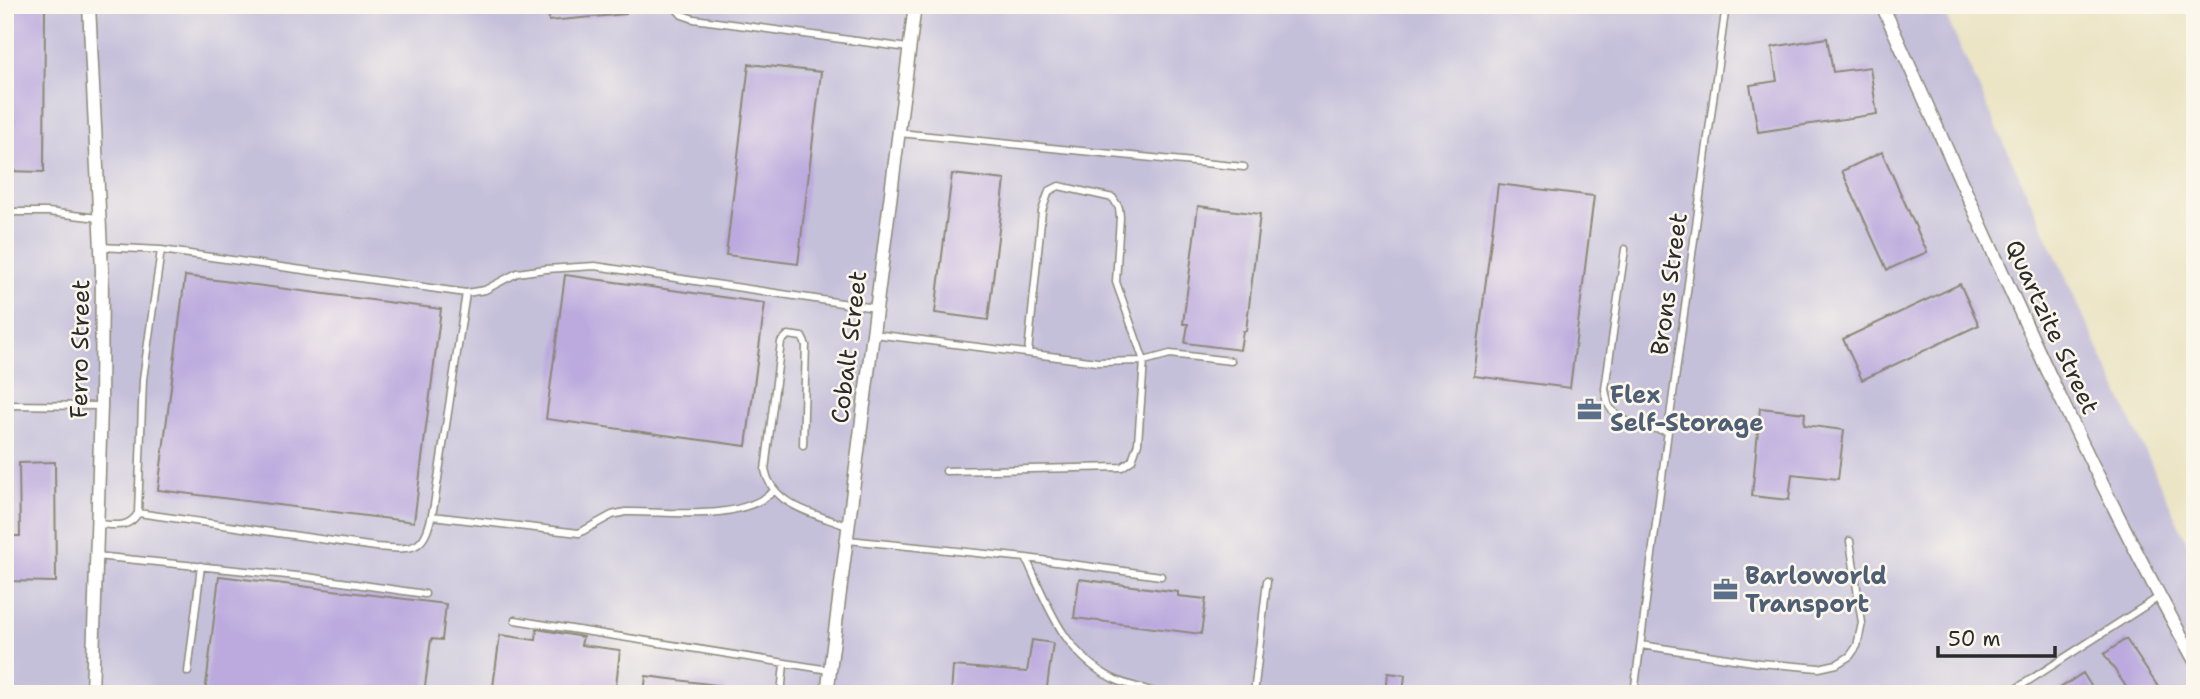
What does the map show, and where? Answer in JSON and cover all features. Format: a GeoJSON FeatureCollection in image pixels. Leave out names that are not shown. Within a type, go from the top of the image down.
{"type":"FeatureCollection","features":[{"type":"Feature","properties":{"kind":"street","name":"Ferro Street"},"geometry":{"type":"LineString","coordinates":[[89,5],[102,270],[101,406],[92,694]]}},
{"type":"Feature","properties":{"kind":"street","name":"Cobalt Street"},"geometry":{"type":"LineString","coordinates":[[827,694],[915,5]]}},
{"type":"Feature","properties":{"kind":"street","name":"Quartzite Street"},"geometry":{"type":"LineString","coordinates":[[1882,5],[2068,415],[2159,597],[2195,662]]}},
{"type":"Feature","properties":{"kind":"lane"},"geometry":{"type":"LineString","coordinates":[[673,5],[682,15],[694,19],[908,48]]}},
{"type":"Feature","properties":{"kind":"lane","name":"Brons Street"},"geometry":{"type":"LineString","coordinates":[[1634,694],[1726,5]]}},
{"type":"Feature","properties":{"kind":"lane"},"geometry":{"type":"LineString","coordinates":[[897,133],[1244,167]]}},
{"type":"Feature","properties":{"kind":"lane"},"geometry":{"type":"LineString","coordinates":[[946,471],[1122,467],[1132,460],[1138,443],[1144,361],[1115,282],[1120,217],[1116,201],[1109,196],[1059,186],[1049,191],[1042,211],[1028,354]]}},
{"type":"Feature","properties":{"kind":"lane"},"geometry":{"type":"LineString","coordinates":[[5,212],[48,212],[98,218]]}},
{"type":"Feature","properties":{"kind":"lane"},"geometry":{"type":"LineString","coordinates":[[100,247],[160,250],[466,293],[485,290],[517,274],[595,266],[875,308]]}},
{"type":"Feature","properties":{"kind":"lane"},"geometry":{"type":"LineString","coordinates":[[1625,249],[1605,388],[1610,407],[1623,419],[1668,431]]}},
{"type":"Feature","properties":{"kind":"lane"},"geometry":{"type":"LineString","coordinates":[[97,524],[125,525],[132,522],[138,513],[143,379],[160,250]]}},
{"type":"Feature","properties":{"kind":"lane"},"geometry":{"type":"LineString","coordinates":[[138,513],[405,550],[415,547],[428,531],[432,516],[466,293]]}},
{"type":"Feature","properties":{"kind":"lane"},"geometry":{"type":"LineString","coordinates":[[872,334],[1097,362],[1144,361],[1170,354],[1231,361]]}},
{"type":"Feature","properties":{"kind":"lane"},"geometry":{"type":"LineString","coordinates":[[803,445],[806,345],[802,337],[788,335],[781,342],[765,470],[768,483],[790,503],[847,526]]}},
{"type":"Feature","properties":{"kind":"lane"},"geometry":{"type":"LineString","coordinates":[[5,405],[101,406]]}},
{"type":"Feature","properties":{"kind":"lane"},"geometry":{"type":"LineString","coordinates":[[432,516],[579,533],[612,515],[625,512],[718,513],[763,501],[774,491]]}},
{"type":"Feature","properties":{"kind":"lane"},"geometry":{"type":"LineString","coordinates":[[846,540],[1026,558],[1161,576]]}},
{"type":"Feature","properties":{"kind":"lane"},"geometry":{"type":"LineString","coordinates":[[1641,645],[1760,663],[1819,668],[1837,664],[1850,656],[1857,646],[1862,623],[1850,541]]}},
{"type":"Feature","properties":{"kind":"lane"},"geometry":{"type":"LineString","coordinates":[[96,556],[307,577],[425,594]]}},
{"type":"Feature","properties":{"kind":"lane"},"geometry":{"type":"LineString","coordinates":[[1026,558],[1060,632],[1077,652],[1114,680],[1158,694]]}},
{"type":"Feature","properties":{"kind":"lane"},"geometry":{"type":"LineString","coordinates":[[188,671],[201,566]]}},
{"type":"Feature","properties":{"kind":"lane"},"geometry":{"type":"LineString","coordinates":[[1254,694],[1267,581]]}},
{"type":"Feature","properties":{"kind":"lane"},"geometry":{"type":"LineString","coordinates":[[2008,694],[2159,597]]}},
{"type":"Feature","properties":{"kind":"lane"},"geometry":{"type":"LineString","coordinates":[[514,620],[829,670]]}},
{"type":"Feature","properties":{"kind":"lane"},"geometry":{"type":"LineString","coordinates":[[781,694],[784,664]]}},
{"type":"Feature","properties":{"kind":"shaded area"},"geometry":{"type":"Polygon","coordinates":[[[5,5],[1941,5],[2195,560],[2195,694],[5,694],[5,5]]]}},
{"type":"Feature","properties":{"kind":"building"},"geometry":{"type":"Polygon","coordinates":[[[5,5],[45,5],[44,172],[5,171],[5,5]]]}},
{"type":"Feature","properties":{"kind":"building"},"geometry":{"type":"Polygon","coordinates":[[[548,5],[625,5],[626,14],[549,21],[548,5]]]}},
{"type":"Feature","properties":{"kind":"building"},"geometry":{"type":"Polygon","coordinates":[[[1827,38],[1833,72],[1870,67],[1877,114],[1758,132],[1750,85],[1777,81],[1772,47],[1827,38]]]}},
{"type":"Feature","properties":{"kind":"building"},"geometry":{"type":"Polygon","coordinates":[[[749,64],[821,72],[798,264],[726,255],[749,64]]]}},
{"type":"Feature","properties":{"kind":"building"},"geometry":{"type":"Polygon","coordinates":[[[1882,152],[1927,252],[1887,270],[1842,171],[1882,152]]]}},
{"type":"Feature","properties":{"kind":"building"},"geometry":{"type":"Polygon","coordinates":[[[952,174],[1005,180],[988,320],[935,313],[952,174]]]}},
{"type":"Feature","properties":{"kind":"building"},"geometry":{"type":"Polygon","coordinates":[[[1498,184],[1594,196],[1570,388],[1474,376],[1498,184]]]}},
{"type":"Feature","properties":{"kind":"building"},"geometry":{"type":"Polygon","coordinates":[[[1198,206],[1260,214],[1246,331],[1243,331],[1240,350],[1185,343],[1188,324],[1183,324],[1198,206]]]}},
{"type":"Feature","properties":{"kind":"building"},"geometry":{"type":"Polygon","coordinates":[[[565,275],[765,303],[746,446],[546,419],[565,275]]]}},
{"type":"Feature","properties":{"kind":"building"},"geometry":{"type":"Polygon","coordinates":[[[185,276],[441,309],[414,522],[158,490],[185,276]]]}},
{"type":"Feature","properties":{"kind":"building"},"geometry":{"type":"Polygon","coordinates":[[[1960,284],[1979,325],[1862,380],[1843,339],[1960,284]]]}},
{"type":"Feature","properties":{"kind":"building"},"geometry":{"type":"Polygon","coordinates":[[[1760,408],[1805,413],[1804,425],[1844,430],[1838,479],[1792,474],[1789,500],[1752,496],[1760,408]]]}},
{"type":"Feature","properties":{"kind":"building"},"geometry":{"type":"Polygon","coordinates":[[[55,462],[56,582],[5,581],[5,536],[20,536],[19,463],[55,462]]]}},
{"type":"Feature","properties":{"kind":"building"},"geometry":{"type":"Polygon","coordinates":[[[219,576],[446,604],[442,640],[431,639],[424,694],[205,694],[219,576]]]}},
{"type":"Feature","properties":{"kind":"building"},"geometry":{"type":"Polygon","coordinates":[[[1079,579],[1178,592],[1178,596],[1206,599],[1201,634],[1074,618],[1079,579]]]}},
{"type":"Feature","properties":{"kind":"building"},"geometry":{"type":"Polygon","coordinates":[[[537,629],[583,637],[581,645],[620,650],[615,694],[492,694],[500,635],[536,640],[537,629]]]}},
{"type":"Feature","properties":{"kind":"building"},"geometry":{"type":"Polygon","coordinates":[[[2126,639],[2163,694],[2131,694],[2104,654],[2126,639]]]}},
{"type":"Feature","properties":{"kind":"building"},"geometry":{"type":"Polygon","coordinates":[[[1032,640],[1053,643],[1046,694],[951,694],[953,666],[1027,672],[1032,640]]]}},
{"type":"Feature","properties":{"kind":"building"},"geometry":{"type":"Polygon","coordinates":[[[1388,673],[1405,675],[1403,694],[1386,694],[1388,673]]]}},
{"type":"Feature","properties":{"kind":"building"},"geometry":{"type":"Polygon","coordinates":[[[2083,673],[2096,694],[2051,694],[2083,673]]]}},
{"type":"Feature","properties":{"kind":"building"},"geometry":{"type":"Polygon","coordinates":[[[646,676],[725,686],[724,694],[644,694],[646,676]]]}},
{"type":"Feature","properties":{"kind":"place","name":"Flex Self-Storage"},"geometry":{"type":"Point","coordinates":[1590,409]}},
{"type":"Feature","properties":{"kind":"place","name":"Barloworld Transport"},"geometry":{"type":"Point","coordinates":[1725,590]}}]}
